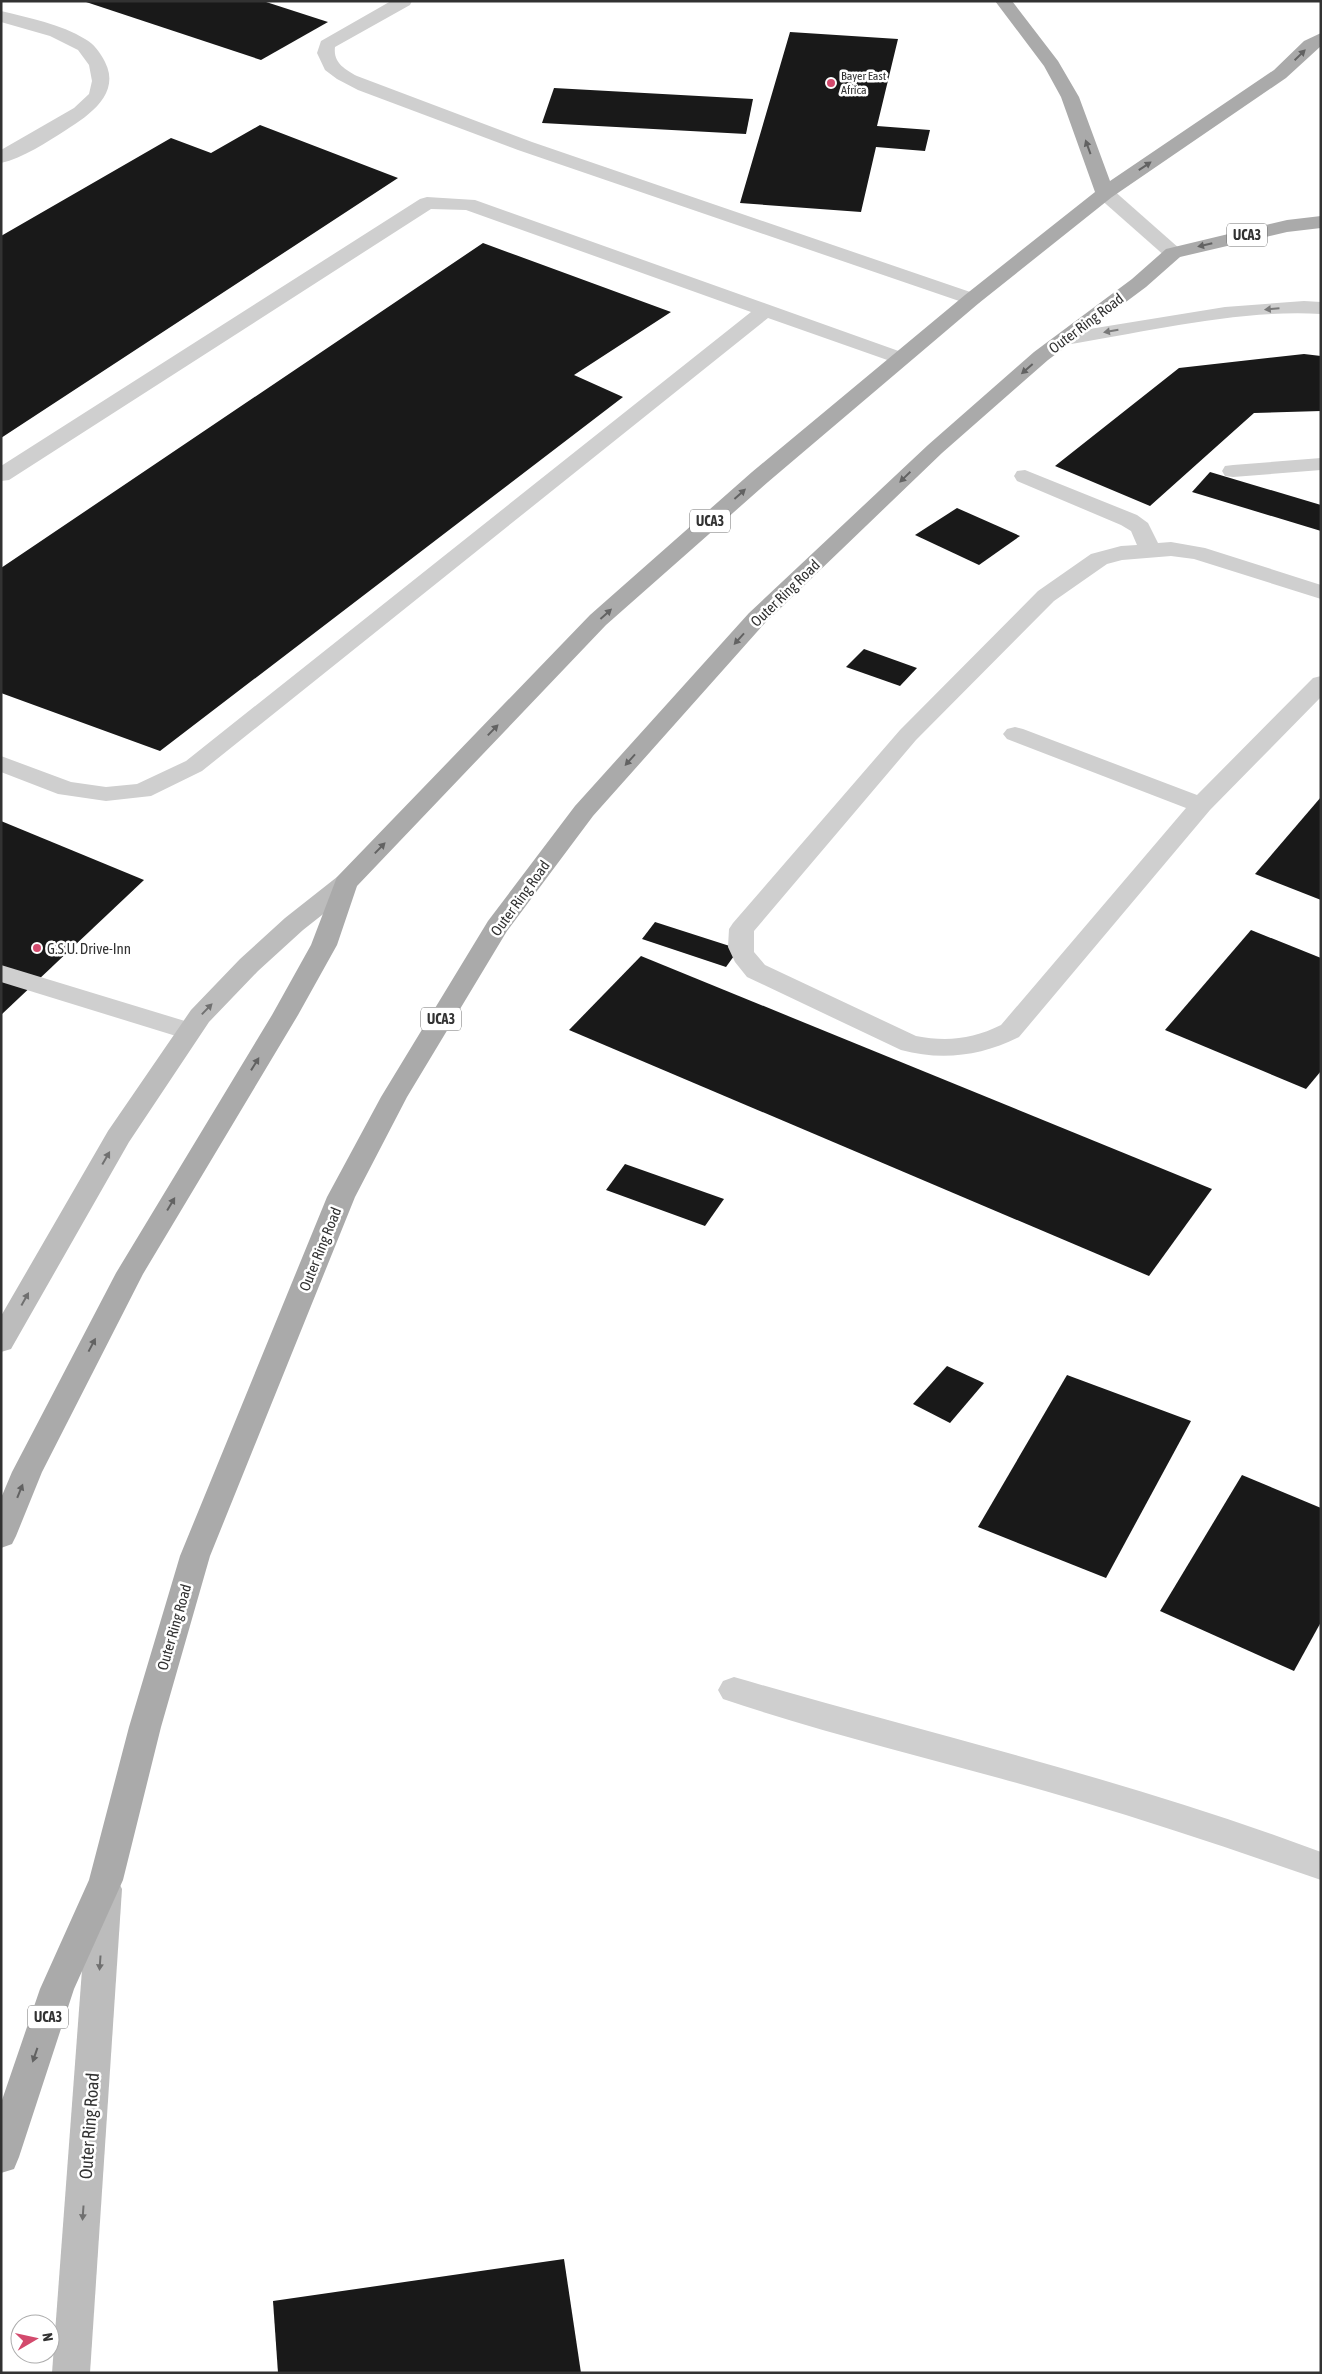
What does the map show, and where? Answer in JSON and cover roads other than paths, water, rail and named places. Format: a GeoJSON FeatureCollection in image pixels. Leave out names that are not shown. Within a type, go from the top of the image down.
{"type":"FeatureCollection","features":[{"type":"Feature","properties":{"kind":"main road"},"geometry":{"type":"LineString","coordinates":[[1003,1],[1052,65],[1070,97],[1105,193],[1280,74],[1310,45],[1321,38]]}},
{"type":"Feature","properties":{"kind":"main road","name":"UCA3"},"geometry":{"type":"LineString","coordinates":[[1,1342],[118,1138],[200,1016],[249,965],[294,924],[346,883],[598,620],[760,477],[900,358],[1105,193]]}},
{"type":"Feature","properties":{"kind":"main road","name":"Outer Ring Road"},"geometry":{"type":"LineString","coordinates":[[1,2157],[57,1989],[106,1880],[145,1727],[195,1556],[334,1214],[394,1097],[497,927],[584,812],[757,618],[935,449],[1041,356],[1139,283],[1174,253],[1287,226],[1321,222]]}},
{"type":"Feature","properties":{"kind":"main road","name":"UCA3"},"geometry":{"type":"LineString","coordinates":[[1,1536],[27,1472],[130,1273],[286,1015],[324,945],[346,883]]}},
{"type":"Feature","properties":{"kind":"main road","name":"Outer Ring Road"},"geometry":{"type":"LineString","coordinates":[[71,2373],[106,1880]]}},
{"type":"Feature","properties":{"kind":"street"},"geometry":{"type":"LineString","coordinates":[[404,1],[327,45],[325,51],[332,68],[341,75],[364,86],[516,142],[972,299]]}},
{"type":"Feature","properties":{"kind":"street"},"geometry":{"type":"LineString","coordinates":[[1,16],[60,35],[84,46],[96,61],[101,80],[97,95],[81,113],[1,158]]}},
{"type":"Feature","properties":{"kind":"street"},"geometry":{"type":"LineString","coordinates":[[1105,193],[1174,253]]}},
{"type":"Feature","properties":{"kind":"street"},"geometry":{"type":"LineString","coordinates":[[1,474],[427,202],[468,204],[900,358]]}},
{"type":"Feature","properties":{"kind":"street"},"geometry":{"type":"LineString","coordinates":[[1065,339],[1225,313],[1304,307],[1321,308]]}},
{"type":"Feature","properties":{"kind":"street"},"geometry":{"type":"LineString","coordinates":[[1,763],[66,789],[106,794],[142,791],[194,766],[766,310]]}},
{"type":"Feature","properties":{"kind":"street"},"geometry":{"type":"LineString","coordinates":[[1233,472],[1321,464]]}},
{"type":"Feature","properties":{"kind":"street"},"geometry":{"type":"LineString","coordinates":[[1025,476],[1129,520],[1140,528],[1150,549]]}},
{"type":"Feature","properties":{"kind":"street"},"geometry":{"type":"LineString","coordinates":[[1321,592],[1197,553],[1171,548],[1121,553],[1099,559],[1046,596],[908,735],[742,928],[739,942],[742,956],[756,971],[910,1044],[935,1050],[954,1050],[995,1040],[1010,1031],[1201,805],[1321,683]]}},
{"type":"Feature","properties":{"kind":"street"},"geometry":{"type":"LineString","coordinates":[[1015,734],[1201,805]]}},
{"type":"Feature","properties":{"kind":"street"},"geometry":{"type":"LineString","coordinates":[[1,972],[189,1032]]}},
{"type":"Feature","properties":{"kind":"street"},"geometry":{"type":"LineString","coordinates":[[734,1690],[872,1732],[1076,1786],[1281,1851],[1321,1866]]}},
{"type":"Feature","properties":{"kind":"place","name":"Bayer East Africa"},"geometry":{"type":"Point","coordinates":[831,83]}},
{"type":"Feature","properties":{"kind":"place","name":"G.S.U. Drive-Inn"},"geometry":{"type":"Point","coordinates":[37,948]}}]}
